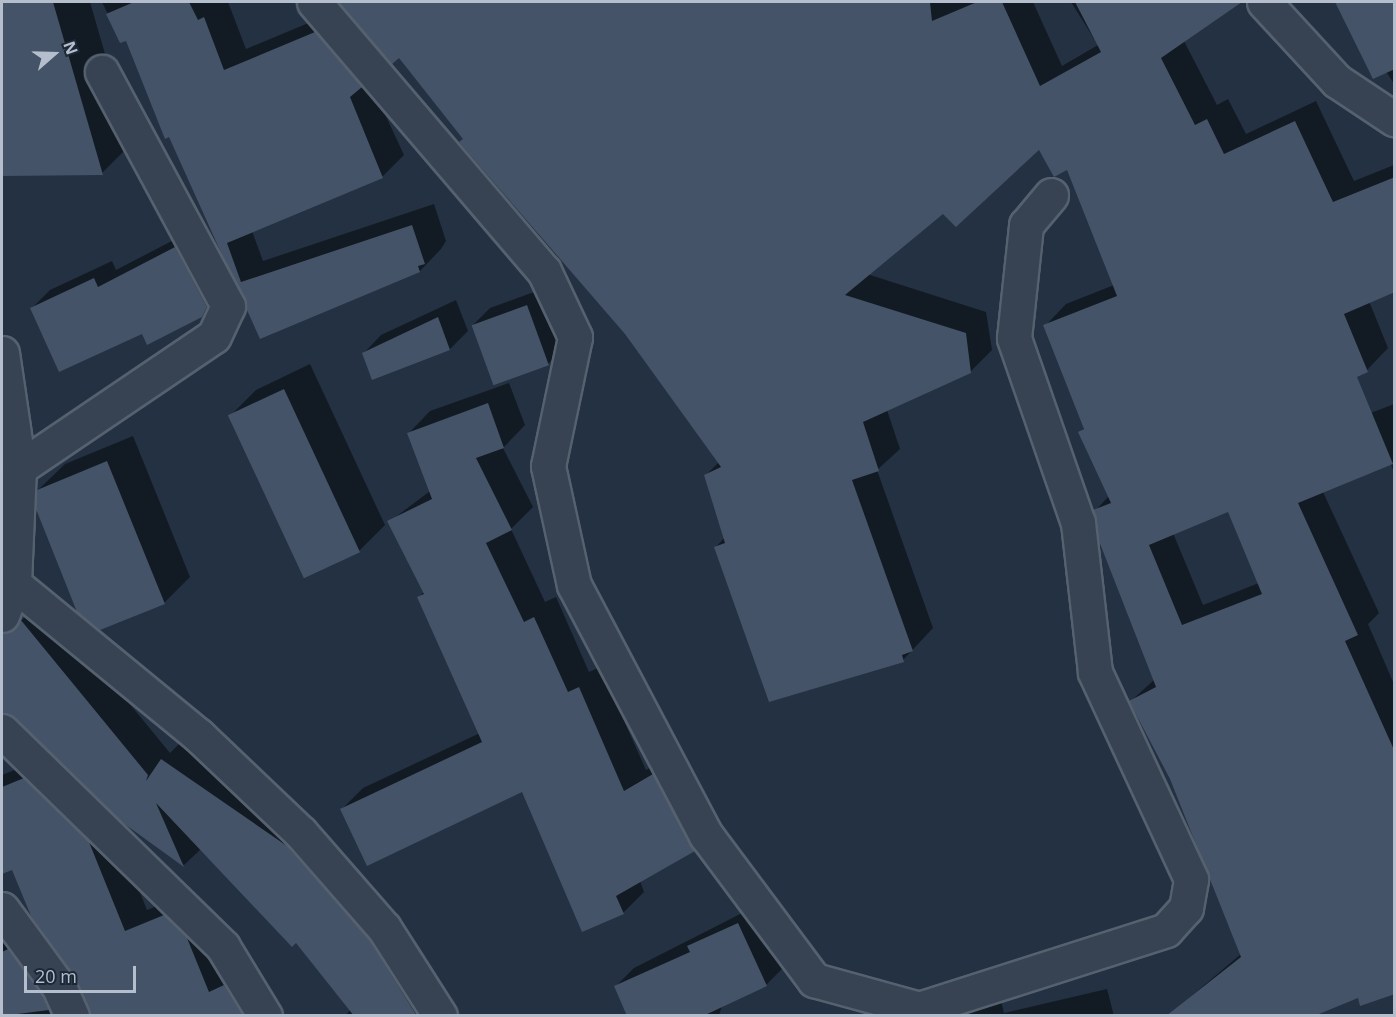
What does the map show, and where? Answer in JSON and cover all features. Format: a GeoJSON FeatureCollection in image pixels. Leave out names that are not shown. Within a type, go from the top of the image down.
{"type":"FeatureCollection","features":[{"type":"Feature","properties":{"kind":"street"},"geometry":{"type":"LineString","coordinates":[[314,2],[544,271],[575,337],[548,466],[574,585],[706,835],[814,980],[919,1009],[1166,930],[1186,908],[1191,879],[1095,672],[1078,523],[1014,338],[1026,225],[1052,195]]}},
{"type":"Feature","properties":{"kind":"street"},"geometry":{"type":"LineString","coordinates":[[1264,2],[1337,81],[1395,119]]}},
{"type":"Feature","properties":{"kind":"street"},"geometry":{"type":"LineString","coordinates":[[19,468],[214,336],[228,306],[102,72]]}},
{"type":"Feature","properties":{"kind":"street"},"geometry":{"type":"LineString","coordinates":[[2,359],[19,468],[14,584],[2,615]]}},
{"type":"Feature","properties":{"kind":"street"},"geometry":{"type":"LineString","coordinates":[[14,584],[198,735],[301,833],[384,928],[440,1016]]}},
{"type":"Feature","properties":{"kind":"street"},"geometry":{"type":"LineString","coordinates":[[4,739],[105,828],[223,947],[265,1016]]}},
{"type":"Feature","properties":{"kind":"street"},"geometry":{"type":"LineString","coordinates":[[2,909],[59,987],[72,1016]]}},
{"type":"Feature","properties":{"kind":"building"},"geometry":{"type":"Polygon","coordinates":[[[2,2],[53,2],[103,175],[2,176],[2,2]]]}},
{"type":"Feature","properties":{"kind":"building"},"geometry":{"type":"Polygon","coordinates":[[[134,2],[189,2],[198,20],[204,17],[224,70],[315,32],[362,87],[350,97],[383,178],[227,243],[241,282],[412,225],[425,264],[418,266],[420,272],[260,339],[169,137],[165,139],[126,41],[120,43],[106,14],[134,2]]]}},
{"type":"Feature","properties":{"kind":"building"},"geometry":{"type":"Polygon","coordinates":[[[338,2],[930,2],[932,21],[977,2],[1002,2],[1040,86],[1101,52],[1075,2],[1242,2],[1161,58],[1195,125],[1207,119],[1224,154],[1295,121],[1333,202],[1395,177],[1395,292],[1344,314],[1368,372],[1357,377],[1393,464],[1298,503],[1358,635],[1345,641],[1395,752],[1395,994],[1360,1006],[1358,998],[1314,1016],[1166,1016],[1241,957],[1170,779],[1129,701],[1156,687],[1099,541],[1093,510],[1111,503],[1078,432],[1084,429],[1043,325],[1117,296],[1067,170],[1054,177],[1039,150],[956,227],[943,214],[845,295],[966,333],[971,373],[863,422],[879,471],[852,480],[913,651],[902,655],[904,662],[769,702],[714,547],[725,543],[704,475],[721,467],[625,334],[459,142],[463,139],[399,58],[392,64],[338,2]],[[1228,512],[1149,545],[1182,625],[1262,594],[1228,512]]]}},
{"type":"Feature","properties":{"kind":"building"},"geometry":{"type":"Polygon","coordinates":[[[1335,2],[1395,2],[1395,69],[1373,79],[1335,2]]]}},
{"type":"Feature","properties":{"kind":"building"},"geometry":{"type":"Polygon","coordinates":[[[175,247],[207,307],[202,317],[147,345],[142,334],[59,372],[30,308],[94,278],[98,287],[175,247]]]}},
{"type":"Feature","properties":{"kind":"building"},"geometry":{"type":"Polygon","coordinates":[[[527,305],[549,365],[493,385],[472,325],[527,305]]]}},
{"type":"Feature","properties":{"kind":"building"},"geometry":{"type":"Polygon","coordinates":[[[438,317],[450,350],[372,380],[362,353],[438,317]]]}},
{"type":"Feature","properties":{"kind":"building"},"geometry":{"type":"Polygon","coordinates":[[[284,389],[360,552],[304,578],[228,415],[284,389]]]}},
{"type":"Feature","properties":{"kind":"building"},"geometry":{"type":"Polygon","coordinates":[[[488,403],[504,448],[476,458],[512,530],[486,543],[524,622],[534,617],[568,692],[579,687],[624,791],[653,774],[695,851],[616,896],[624,914],[582,932],[522,792],[367,866],[340,809],[482,742],[417,597],[424,594],[387,521],[432,499],[407,433],[488,403]]]}},
{"type":"Feature","properties":{"kind":"building"},"geometry":{"type":"Polygon","coordinates":[[[107,461],[165,604],[100,630],[77,612],[36,509],[37,490],[107,461]]]}},
{"type":"Feature","properties":{"kind":"building"},"geometry":{"type":"Polygon","coordinates":[[[20,619],[148,775],[146,781],[161,759],[287,846],[369,939],[417,1016],[354,1016],[296,943],[292,947],[156,803],[184,867],[119,820],[15,718],[2,713],[2,633],[13,630],[20,619]]]}},
{"type":"Feature","properties":{"kind":"building"},"geometry":{"type":"Polygon","coordinates":[[[24,778],[89,842],[125,931],[164,915],[187,938],[209,992],[224,985],[243,1016],[90,1016],[74,976],[31,916],[12,870],[2,874],[2,787],[24,778]]]}},
{"type":"Feature","properties":{"kind":"building"},"geometry":{"type":"Polygon","coordinates":[[[738,923],[767,986],[703,1016],[627,1016],[614,986],[690,952],[687,946],[738,923]]]}},
{"type":"Feature","properties":{"kind":"building"},"geometry":{"type":"Polygon","coordinates":[[[8,949],[43,996],[49,1010],[2,1016],[2,952],[8,949]]]}}]}
